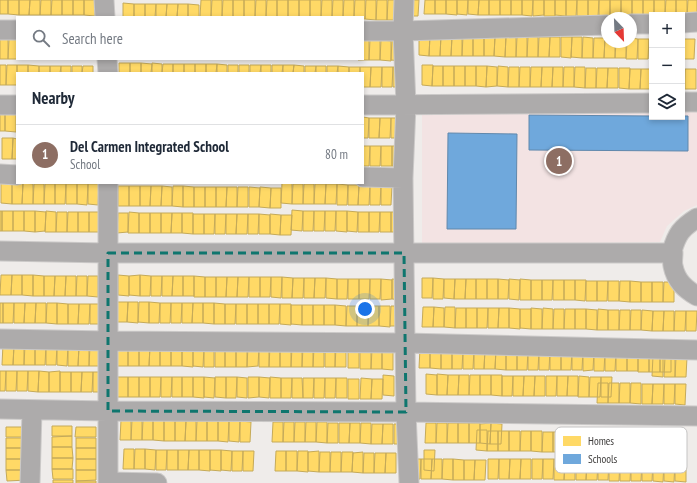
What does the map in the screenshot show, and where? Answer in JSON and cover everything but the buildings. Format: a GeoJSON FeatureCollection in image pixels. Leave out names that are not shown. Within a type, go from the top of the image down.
{"type":"FeatureCollection","features":[{"type":"Feature","properties":{"kind":"street"},"geometry":{"type":"LineString","coordinates":[[104,0],[105,16]]}},
{"type":"Feature","properties":{"kind":"street"},"geometry":{"type":"LineString","coordinates":[[404,0],[406,105],[403,178],[406,412],[409,483]]}},
{"type":"Feature","properties":{"kind":"street"},"geometry":{"type":"LineString","coordinates":[[685,23],[697,22]]}},
{"type":"Feature","properties":{"kind":"street"},"geometry":{"type":"LineString","coordinates":[[637,24],[649,24]]}},
{"type":"Feature","properties":{"kind":"street"},"geometry":{"type":"LineString","coordinates":[[364,31],[601,25]]}},
{"type":"Feature","properties":{"kind":"street"},"geometry":{"type":"LineString","coordinates":[[0,30],[16,30]]}},
{"type":"Feature","properties":{"kind":"street"},"geometry":{"type":"LineString","coordinates":[[107,60],[108,72]]}},
{"type":"Feature","properties":{"kind":"street"},"geometry":{"type":"LineString","coordinates":[[685,102],[697,102]]}},
{"type":"Feature","properties":{"kind":"street"},"geometry":{"type":"LineString","coordinates":[[364,105],[649,103]]}},
{"type":"Feature","properties":{"kind":"street"},"geometry":{"type":"LineString","coordinates":[[0,105],[16,105]]}},
{"type":"Feature","properties":{"kind":"street"},"geometry":{"type":"LineString","coordinates":[[0,174],[16,175]]}},
{"type":"Feature","properties":{"kind":"street"},"geometry":{"type":"LineString","coordinates":[[364,177],[403,178]]}},
{"type":"Feature","properties":{"kind":"street"},"geometry":{"type":"LineString","coordinates":[[108,184],[108,483],[158,483]]}},
{"type":"Feature","properties":{"kind":"street"},"geometry":{"type":"LineString","coordinates":[[697,218],[685,227],[676,238],[672,252],[672,266],[677,279],[686,290],[697,296]]}},
{"type":"Feature","properties":{"kind":"street"},"geometry":{"type":"LineString","coordinates":[[0,251],[404,254],[673,253]]}},
{"type":"Feature","properties":{"kind":"street"},"geometry":{"type":"LineString","coordinates":[[0,339],[405,343],[697,350]]}},
{"type":"Feature","properties":{"kind":"street"},"geometry":{"type":"LineString","coordinates":[[0,409],[697,416]]}},
{"type":"Feature","properties":{"kind":"street"},"geometry":{"type":"LineString","coordinates":[[30,483],[32,410]]}},
{"type":"Feature","properties":{"kind":"highlighted area"},"geometry":{"type":"Polygon","coordinates":[[[108,253],[404,253],[406,412],[108,411],[108,253]]]}},
{"type":"Feature","properties":{"kind":"shaded area"},"geometry":{"type":"Polygon","coordinates":[[[422,111],[649,111],[649,120],[685,120],[685,112],[697,112],[697,205],[684,211],[667,226],[660,242],[422,245],[422,111]]]}},
{"type":"Feature","properties":{"kind":"place","name":"Del Carmen Integrated School"},"geometry":{"type":"Point","coordinates":[559,161]}}]}
